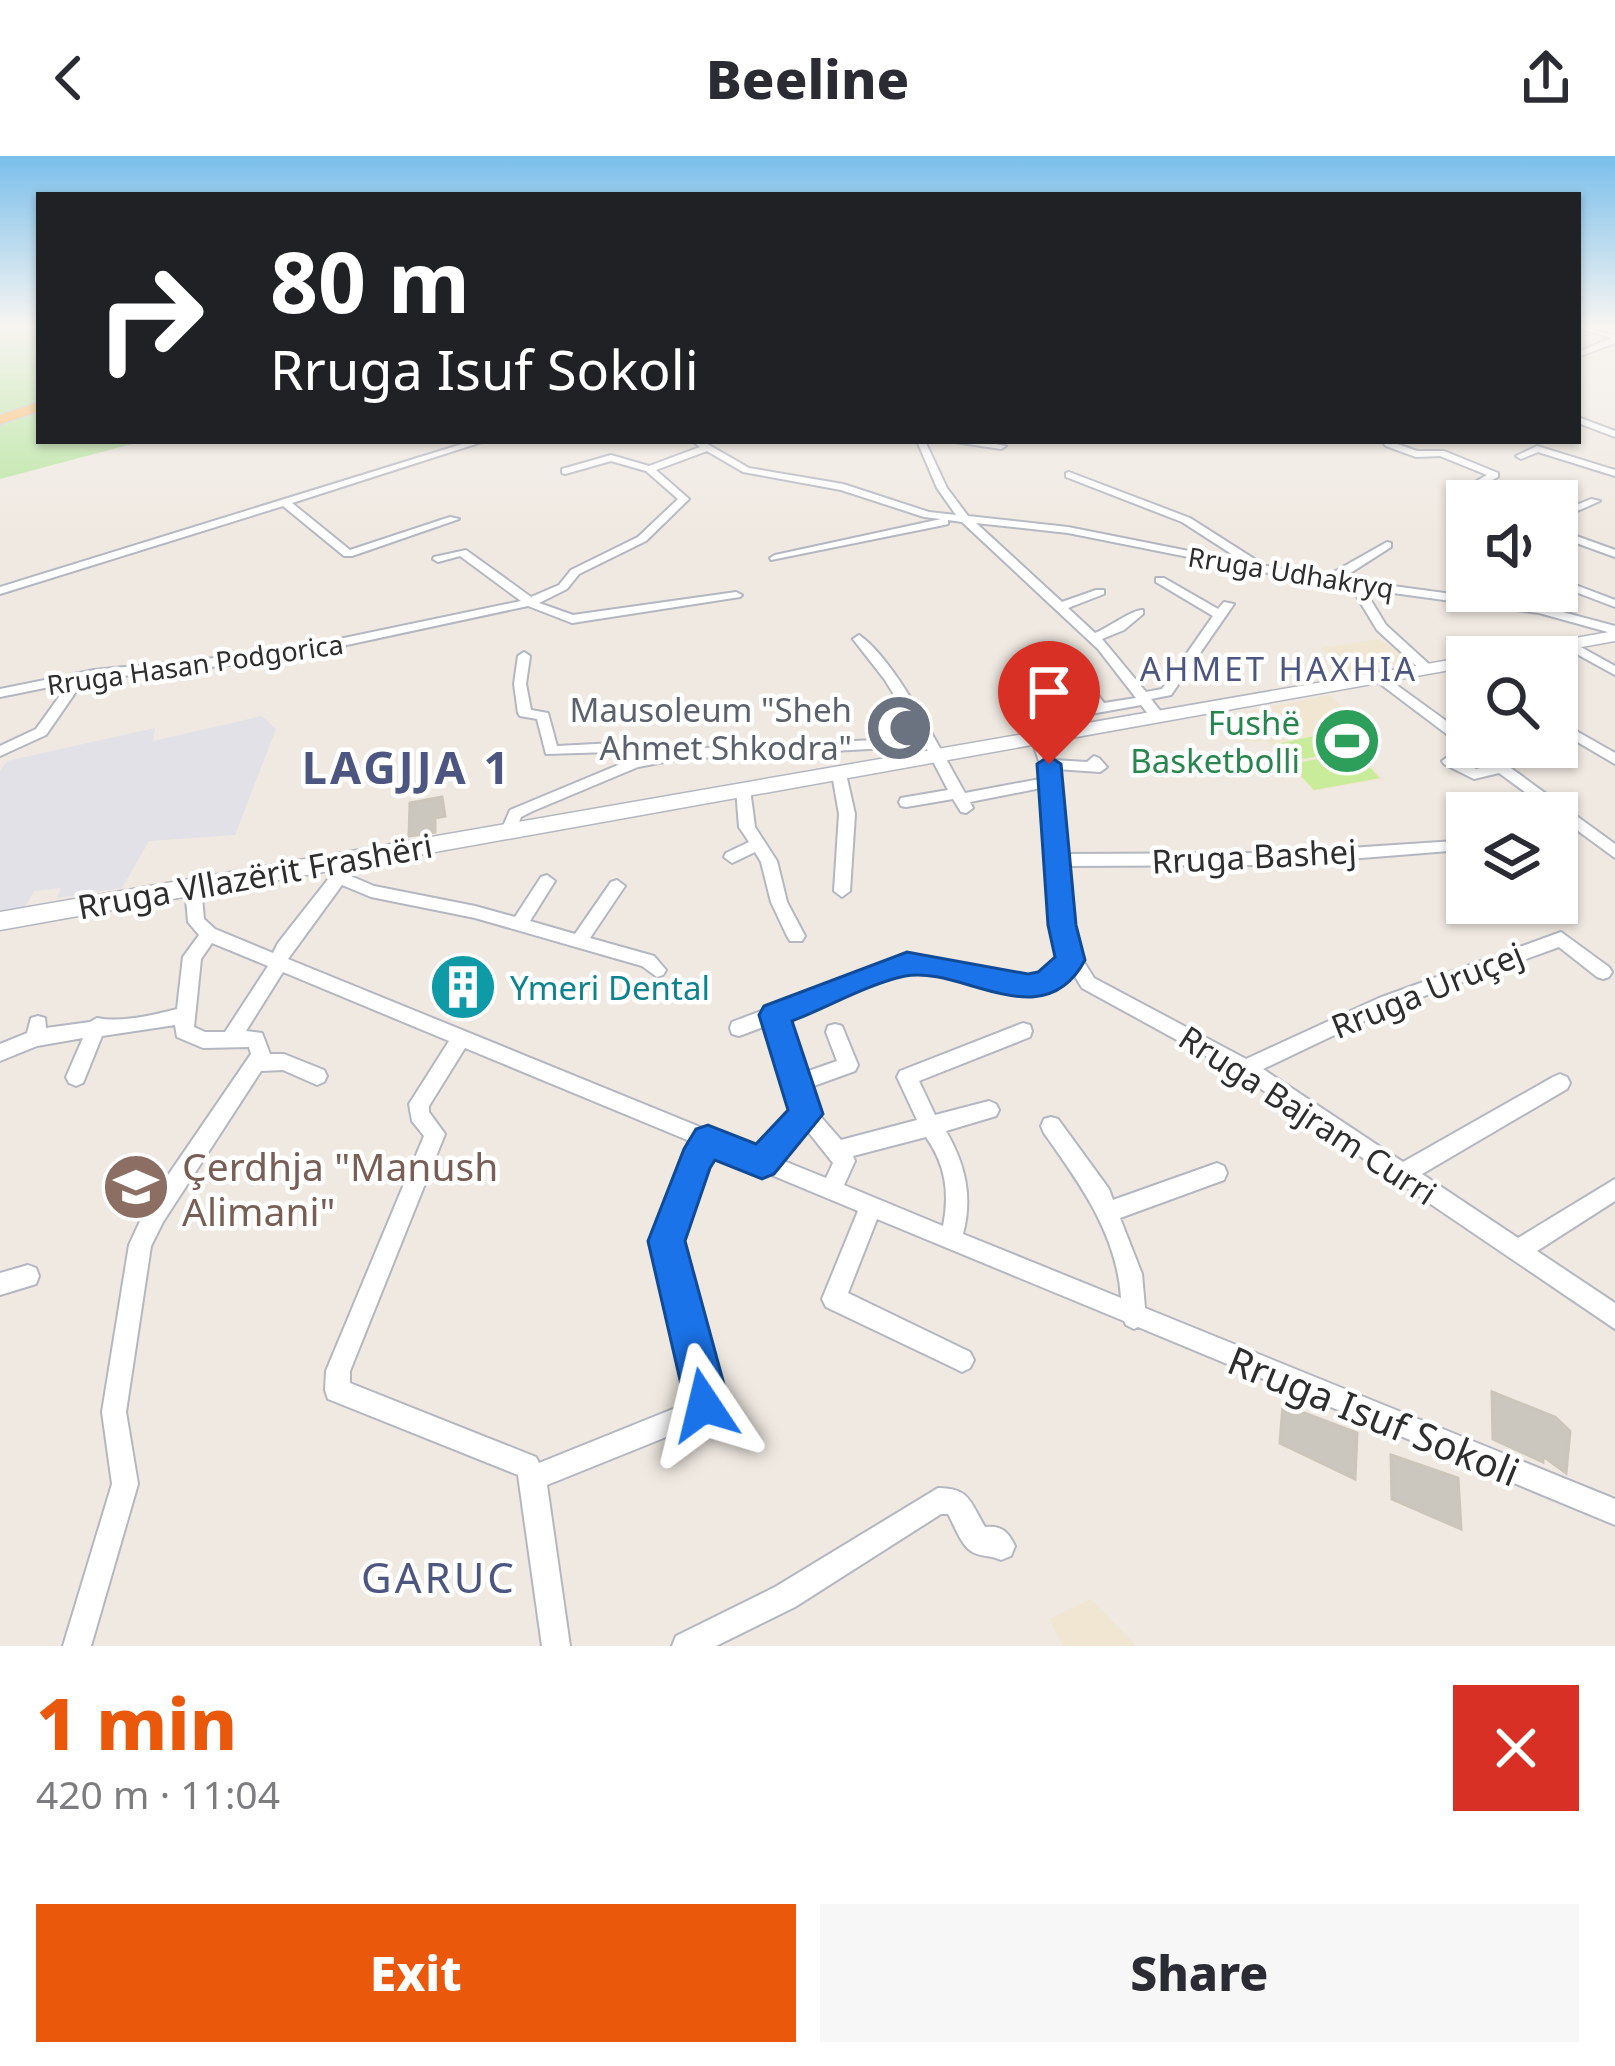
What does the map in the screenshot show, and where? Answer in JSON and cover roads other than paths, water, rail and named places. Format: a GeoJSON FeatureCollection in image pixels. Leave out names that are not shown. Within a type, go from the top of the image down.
{"type":"FeatureCollection","features":[{"type":"Feature","properties":{"kind":"highway"},"geometry":{"type":"LineString","coordinates":[[0,418],[36,405]]}},
{"type":"Feature","properties":{"kind":"main road"},"geometry":{"type":"LineString","coordinates":[[1578,642],[1615,633]]}},
{"type":"Feature","properties":{"kind":"main road","name":"Rruga Vllazërit Frashëri"},"geometry":{"type":"LineString","coordinates":[[0,922],[193,887],[340,869],[509,830],[839,774],[930,749],[1149,704],[1446,667]]}},
{"type":"Feature","properties":{"kind":"street"},"geometry":{"type":"LineString","coordinates":[[1581,421],[1615,434]]}},
{"type":"Feature","properties":{"kind":"street"},"geometry":{"type":"LineString","coordinates":[[0,591],[472,444]]}},
{"type":"Feature","properties":{"kind":"street"},"geometry":{"type":"LineString","coordinates":[[566,471],[611,458],[649,469],[701,444],[746,470],[843,487],[912,511],[961,520]]}},
{"type":"Feature","properties":{"kind":"street"},"geometry":{"type":"LineString","coordinates":[[922,444],[961,520],[1094,638],[1149,704]]}},
{"type":"Feature","properties":{"kind":"street"},"geometry":{"type":"LineString","coordinates":[[981,444],[1001,446]]}},
{"type":"Feature","properties":{"kind":"street"},"geometry":{"type":"LineString","coordinates":[[1389,444],[1416,454],[1441,453],[1491,472],[1496,477],[1489,480]]}},
{"type":"Feature","properties":{"kind":"street"},"geometry":{"type":"LineString","coordinates":[[1520,444],[1615,473]]}},
{"type":"Feature","properties":{"kind":"street"},"geometry":{"type":"LineString","coordinates":[[1521,456],[1534,449]]}},
{"type":"Feature","properties":{"kind":"street","name":"Rruga Hasan Podgorica"},"geometry":{"type":"LineString","coordinates":[[0,693],[272,657],[530,602],[563,587],[575,572],[642,539],[683,503],[681,495],[649,469]]}},
{"type":"Feature","properties":{"kind":"street"},"geometry":{"type":"LineString","coordinates":[[1070,475],[1186,520],[1254,566]]}},
{"type":"Feature","properties":{"kind":"street"},"geometry":{"type":"LineString","coordinates":[[1578,508],[1594,501]]}},
{"type":"Feature","properties":{"kind":"street"},"geometry":{"type":"LineString","coordinates":[[285,503],[348,554],[454,519]]}},
{"type":"Feature","properties":{"kind":"street"},"geometry":{"type":"LineString","coordinates":[[775,558],[961,520]]}},
{"type":"Feature","properties":{"kind":"street","name":"Rruga Udhakryq"},"geometry":{"type":"LineString","coordinates":[[961,520],[1069,530],[1334,581],[1540,610],[1615,633]]}},
{"type":"Feature","properties":{"kind":"street"},"geometry":{"type":"LineString","coordinates":[[1578,540],[1615,554]]}},
{"type":"Feature","properties":{"kind":"street"},"geometry":{"type":"LineString","coordinates":[[1334,581],[1338,574],[1388,545]]}},
{"type":"Feature","properties":{"kind":"street"},"geometry":{"type":"LineString","coordinates":[[438,559],[462,552],[530,602],[560,615],[586,619],[736,595]]}},
{"type":"Feature","properties":{"kind":"street"},"geometry":{"type":"LineString","coordinates":[[739,1028],[907,963],[1028,986],[1046,983],[1070,960],[1062,925],[1051,773],[1034,729],[1101,709],[1149,704],[1166,692],[1224,610],[1160,580]]}},
{"type":"Feature","properties":{"kind":"street"},"geometry":{"type":"LineString","coordinates":[[1355,584],[1382,626],[1427,669]]}},
{"type":"Feature","properties":{"kind":"street"},"geometry":{"type":"LineString","coordinates":[[1578,589],[1615,604]]}},
{"type":"Feature","properties":{"kind":"street"},"geometry":{"type":"LineString","coordinates":[[1058,607],[1100,592]]}},
{"type":"Feature","properties":{"kind":"street"},"geometry":{"type":"LineString","coordinates":[[1094,638],[1139,612]]}},
{"type":"Feature","properties":{"kind":"street"},"geometry":{"type":"LineString","coordinates":[[859,639],[902,692],[962,800]]}},
{"type":"Feature","properties":{"kind":"street"},"geometry":{"type":"LineString","coordinates":[[1578,650],[1615,671]]}},
{"type":"Feature","properties":{"kind":"street"},"geometry":{"type":"LineString","coordinates":[[524,656],[520,684],[525,713],[543,716],[550,751],[615,747],[633,764]]}},
{"type":"Feature","properties":{"kind":"street"},"geometry":{"type":"LineString","coordinates":[[1380,677],[1446,727]]}},
{"type":"Feature","properties":{"kind":"street"},"geometry":{"type":"LineString","coordinates":[[0,752],[41,732],[78,680]]}},
{"type":"Feature","properties":{"kind":"street"},"geometry":{"type":"LineString","coordinates":[[1043,689],[1083,685],[1101,709]]}},
{"type":"Feature","properties":{"kind":"street"},"geometry":{"type":"LineString","coordinates":[[1578,737],[1615,759]]}},
{"type":"Feature","properties":{"kind":"street","name":"Rruga Vllazërit Frashëri"},"geometry":{"type":"LineString","coordinates":[[509,830],[515,814],[633,764],[710,749],[930,749]]}},
{"type":"Feature","properties":{"kind":"street"},"geometry":{"type":"LineString","coordinates":[[906,802],[962,800],[1051,773],[1100,767],[1094,761]]}},
{"type":"Feature","properties":{"kind":"street"},"geometry":{"type":"LineString","coordinates":[[1463,768],[1474,774],[1502,768],[1615,852]]}},
{"type":"Feature","properties":{"kind":"street"},"geometry":{"type":"LineString","coordinates":[[839,774],[847,814],[842,891]]}},
{"type":"Feature","properties":{"kind":"street"},"geometry":{"type":"LineString","coordinates":[[743,789],[745,815],[769,861],[779,902],[796,936]]}},
{"type":"Feature","properties":{"kind":"street","name":"Rruga Bashej"},"geometry":{"type":"LineString","coordinates":[[1058,860],[1274,859],[1446,844]]}},
{"type":"Feature","properties":{"kind":"street"},"geometry":{"type":"LineString","coordinates":[[732,857],[757,845]]}},
{"type":"Feature","properties":{"kind":"street"},"geometry":{"type":"LineString","coordinates":[[230,1038],[340,869],[371,891],[579,941],[648,961],[657,970]]}},
{"type":"Feature","properties":{"kind":"street"},"geometry":{"type":"LineString","coordinates":[[518,926],[548,881]]}},
{"type":"Feature","properties":{"kind":"street"},"geometry":{"type":"LineString","coordinates":[[579,941],[617,886]]}},
{"type":"Feature","properties":{"kind":"street"},"geometry":{"type":"LineString","coordinates":[[77,1646],[125,1484],[114,1412],[140,1245],[155,1214],[258,1063],[260,1046],[254,1039],[220,1042],[191,1037],[184,1031],[192,958],[209,934],[196,922],[193,887]]}},
{"type":"Feature","properties":{"kind":"street","name":"Rruga Isuf Sokoli"},"geometry":{"type":"LineString","coordinates":[[209,934],[1615,1512]]}},
{"type":"Feature","properties":{"kind":"street","name":"Rruga Uruçej"},"geometry":{"type":"LineString","coordinates":[[1246,1067],[1385,1003],[1561,939],[1603,972]]}},
{"type":"Feature","properties":{"kind":"street","name":"Rruga Bajram Curri"},"geometry":{"type":"LineString","coordinates":[[1070,960],[1088,982],[1246,1067],[1615,1317]]}},
{"type":"Feature","properties":{"kind":"street"},"geometry":{"type":"LineString","coordinates":[[0,1053],[37,1031],[97,1026],[127,1029],[183,1015]]}},
{"type":"Feature","properties":{"kind":"street"},"geometry":{"type":"LineString","coordinates":[[775,1015],[806,1114],[844,1162],[831,1191]]}},
{"type":"Feature","properties":{"kind":"street"},"geometry":{"type":"LineString","coordinates":[[76,1077],[97,1026]]}},
{"type":"Feature","properties":{"kind":"street"},"geometry":{"type":"LineString","coordinates":[[950,1240],[961,1205],[958,1184],[943,1143],[907,1076],[1023,1031]]}},
{"type":"Feature","properties":{"kind":"street"},"geometry":{"type":"LineString","coordinates":[[799,1082],[848,1065],[835,1032]]}},
{"type":"Feature","properties":{"kind":"street"},"geometry":{"type":"LineString","coordinates":[[461,1038],[419,1104],[419,1115],[435,1134],[338,1372],[337,1390],[527,1466],[533,1478],[556,1646]]}},
{"type":"Feature","properties":{"kind":"street"},"geometry":{"type":"LineString","coordinates":[[258,1063],[284,1062],[317,1076]]}},
{"type":"Feature","properties":{"kind":"street"},"geometry":{"type":"LineString","coordinates":[[1403,1174],[1560,1083]]}},
{"type":"Feature","properties":{"kind":"street"},"geometry":{"type":"LineString","coordinates":[[836,1151],[989,1110]]}},
{"type":"Feature","properties":{"kind":"street"},"geometry":{"type":"LineString","coordinates":[[762,1163],[806,1114]]}},
{"type":"Feature","properties":{"kind":"street"},"geometry":{"type":"LineString","coordinates":[[1051,1126],[1065,1152],[1101,1196],[1131,1274],[1134,1317]]}},
{"type":"Feature","properties":{"kind":"street"},"geometry":{"type":"LineString","coordinates":[[533,1478],[704,1405],[704,1388],[667,1241],[708,1141]]}},
{"type":"Feature","properties":{"kind":"street"},"geometry":{"type":"LineString","coordinates":[[1106,1213],[1217,1173]]}},
{"type":"Feature","properties":{"kind":"street"},"geometry":{"type":"LineString","coordinates":[[1518,1251],[1615,1189]]}},
{"type":"Feature","properties":{"kind":"street"},"geometry":{"type":"LineString","coordinates":[[870,1208],[834,1299],[962,1360]]}},
{"type":"Feature","properties":{"kind":"street"},"geometry":{"type":"LineString","coordinates":[[0,1284],[28,1276]]}},
{"type":"Feature","properties":{"kind":"street"},"geometry":{"type":"LineString","coordinates":[[686,1646],[785,1598],[938,1502],[955,1501],[978,1541],[994,1539],[1001,1546]]}},
{"type":"Feature","properties":{"kind":"place","name":"Mausoleum \"Sheh Ahmet Shkodra\""},"geometry":{"type":"Point","coordinates":[899,728]}},
{"type":"Feature","properties":{"kind":"place","name":"Fushë Basketbolli"},"geometry":{"type":"Point","coordinates":[1347,741]}},
{"type":"Feature","properties":{"kind":"place","name":"Ymeri Dental"},"geometry":{"type":"Point","coordinates":[463,987]}},
{"type":"Feature","properties":{"kind":"place","name":"Çerdhja \"Manush Alimani\""},"geometry":{"type":"Point","coordinates":[136,1187]}},
{"type":"Feature","properties":{"kind":"district","name":"AHMET HAXHIA"},"geometry":{"type":"Point","coordinates":[1279,668]}},
{"type":"Feature","properties":{"kind":"district","name":"LAGJJA 1"},"geometry":{"type":"Point","coordinates":[407,766]}},
{"type":"Feature","properties":{"kind":"district","name":"GARUC"},"geometry":{"type":"Point","coordinates":[439,1576]}}]}
